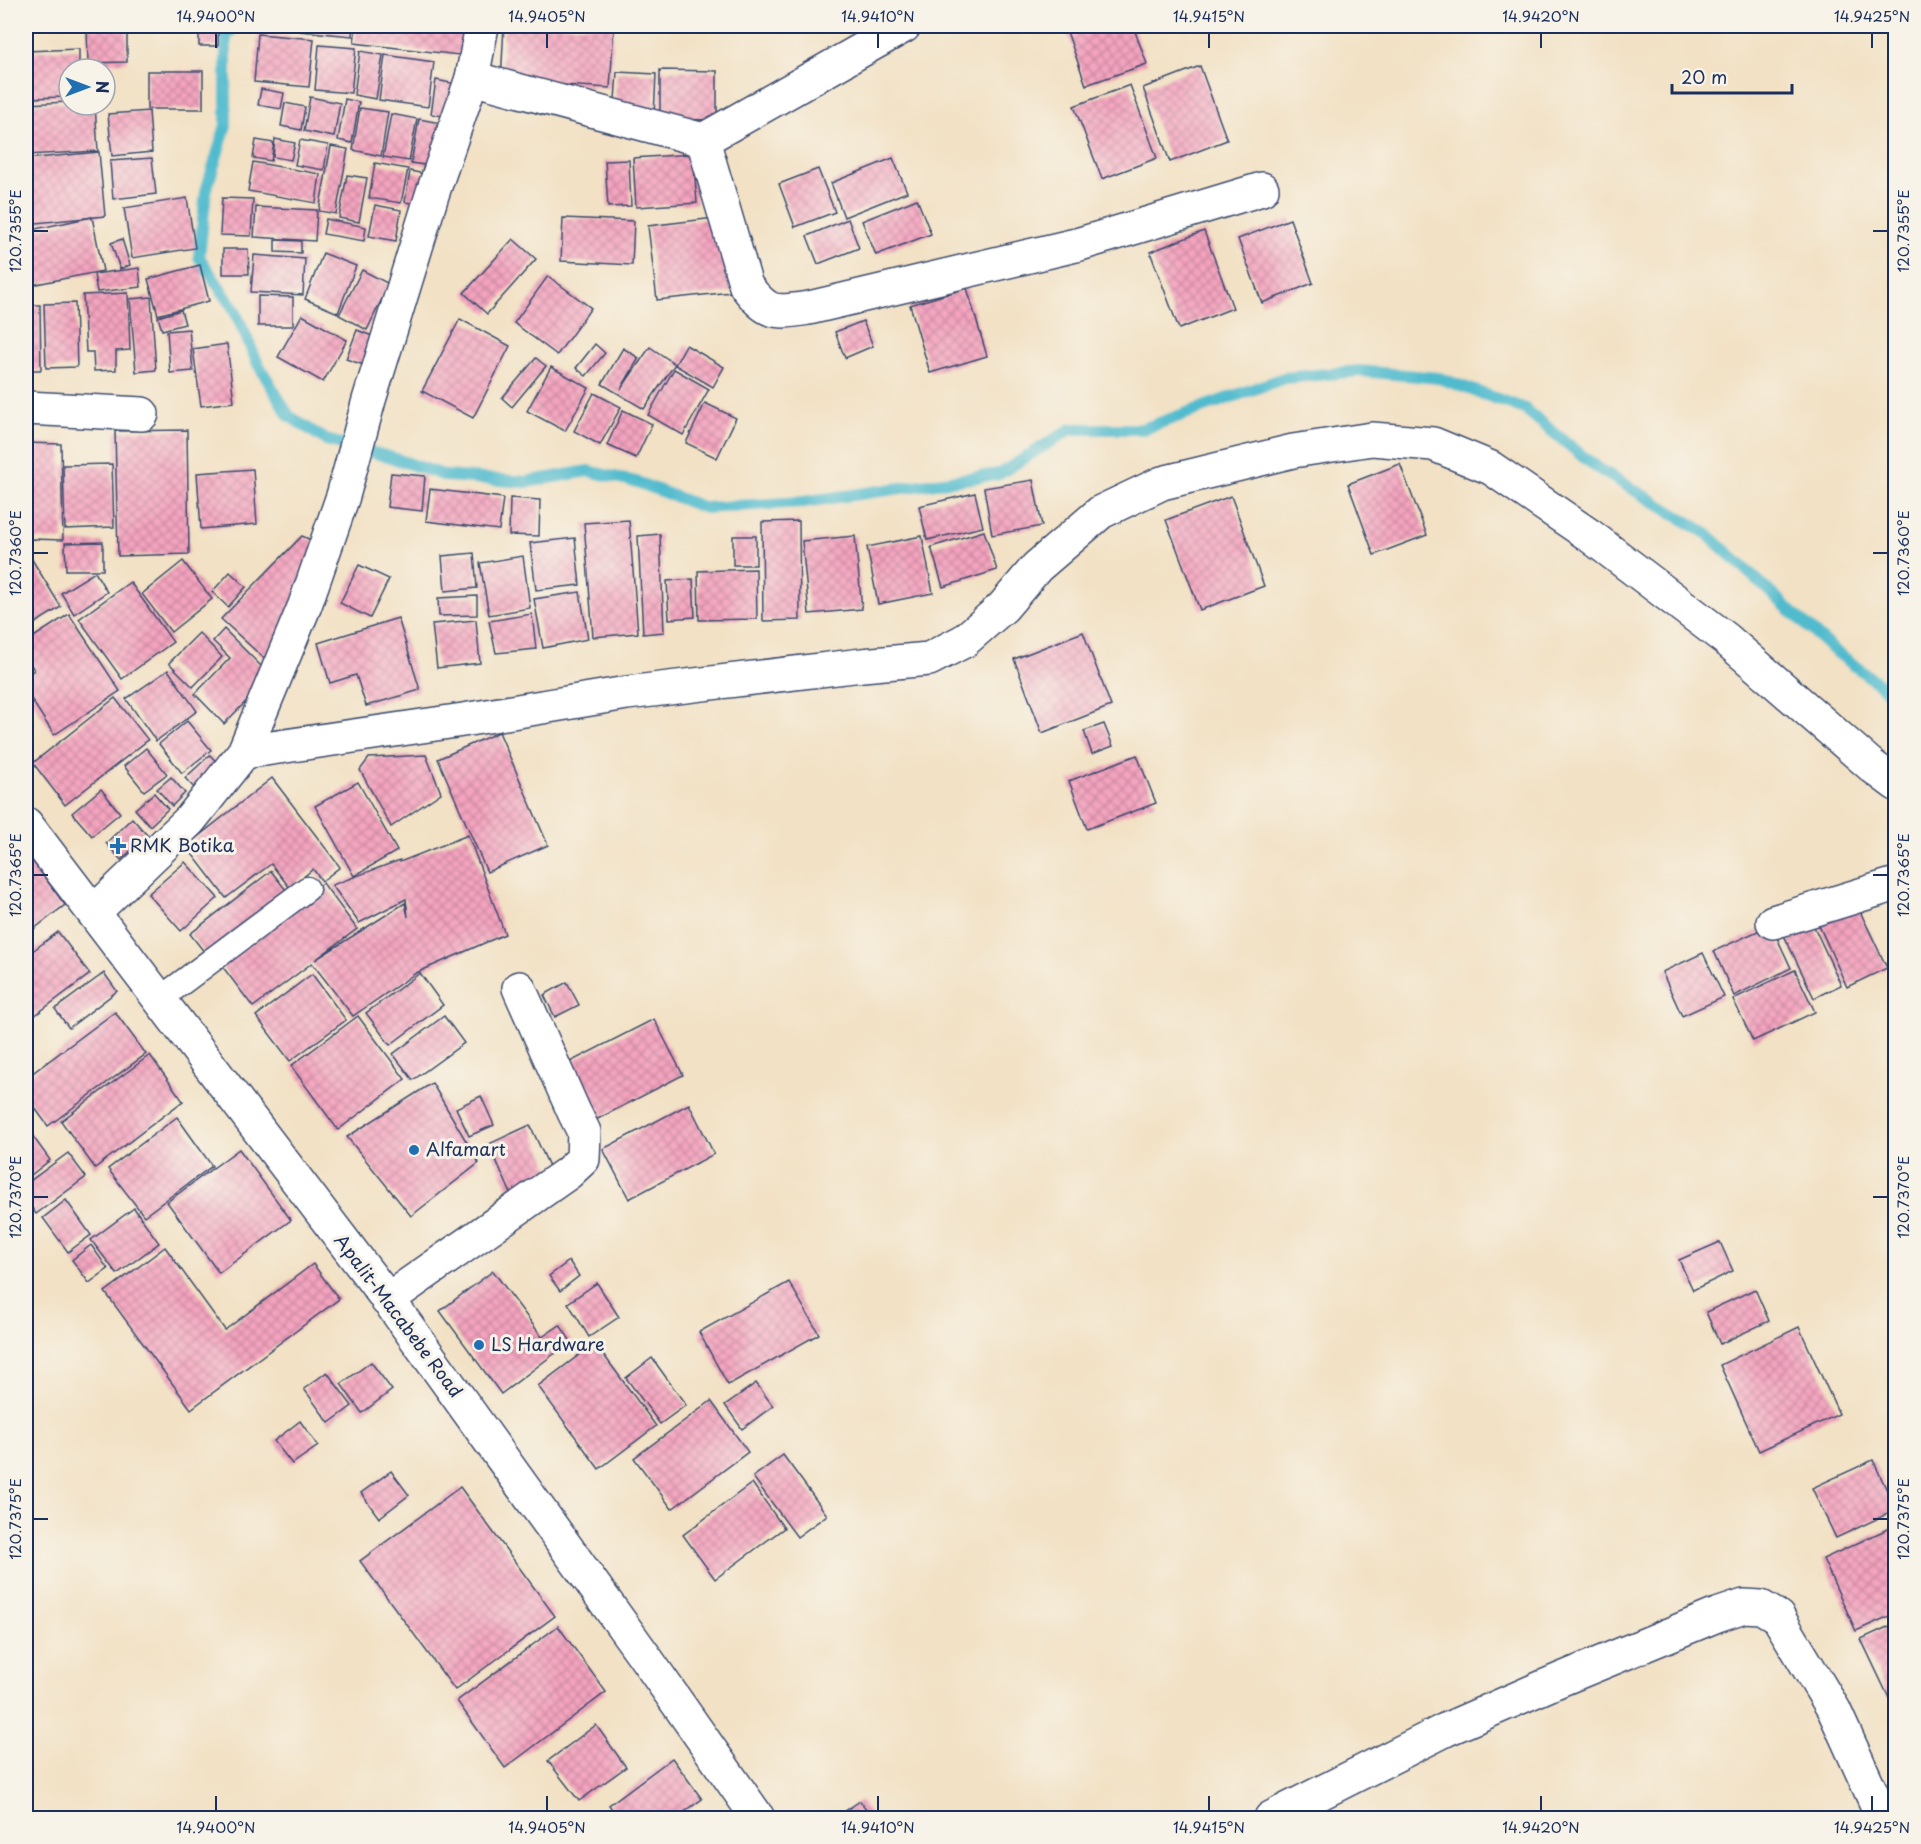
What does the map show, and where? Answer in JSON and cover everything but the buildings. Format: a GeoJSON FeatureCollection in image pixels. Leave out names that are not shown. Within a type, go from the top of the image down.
{"type":"FeatureCollection","features":[{"type":"Feature","properties":{"kind":"street"},"geometry":{"type":"LineString","coordinates":[[94,912],[190,820],[244,752],[300,616],[343,496],[369,400],[432,195],[471,78],[482,26]]}},
{"type":"Feature","properties":{"kind":"street"},"geometry":{"type":"LineString","coordinates":[[471,78],[703,140],[904,26]]}},
{"type":"Feature","properties":{"kind":"street"},"geometry":{"type":"LineString","coordinates":[[703,140],[746,286],[760,303],[777,312],[809,308],[1080,244],[1262,189]]}},
{"type":"Feature","properties":{"kind":"street"},"geometry":{"type":"LineString","coordinates":[[26,408],[142,414]]}},
{"type":"Feature","properties":{"kind":"street"},"geometry":{"type":"LineString","coordinates":[[244,752],[627,693],[929,659],[964,641],[1003,607],[1037,567],[1101,513],[1162,483],[1293,451],[1372,439],[1433,444],[1491,468],[1589,535],[1726,639],[1863,759],[1896,784]]}},
{"type":"Feature","properties":{"kind":"street","name":"Apalit-Macabebe Road"},"geometry":{"type":"LineString","coordinates":[[26,824],[387,1300],[643,1654],[758,1818]]}},
{"type":"Feature","properties":{"kind":"street"},"geometry":{"type":"LineString","coordinates":[[1773,922],[1896,884]]}},
{"type":"Feature","properties":{"kind":"street"},"geometry":{"type":"LineString","coordinates":[[387,1300],[568,1173],[583,1158],[584,1132],[519,988]]}},
{"type":"Feature","properties":{"kind":"street"},"geometry":{"type":"LineString","coordinates":[[1271,1818],[1445,1730],[1717,1614],[1744,1605],[1761,1607],[1778,1617],[1834,1710],[1883,1818]]}},
{"type":"Feature","properties":{"kind":"lane"},"geometry":{"type":"LineString","coordinates":[[160,999],[307,889]]}},
{"type":"Feature","properties":{"kind":"waterway"},"geometry":{"type":"LineString","coordinates":[[235,26],[226,36],[226,125],[206,191],[199,257],[234,309],[258,364],[289,416],[326,440],[393,458],[446,476],[526,482],[588,471],[637,482],[705,508],[803,502],[999,474],[1071,429],[1143,429],[1284,378],[1360,371],[1439,378],[1525,409],[1596,467],[1706,533],[1830,647],[1896,697]]}},
{"type":"Feature","properties":{"kind":"place","name":"RMK Botika"},"geometry":{"type":"Point","coordinates":[118,846]}},
{"type":"Feature","properties":{"kind":"place","name":"Alfamart"},"geometry":{"type":"Point","coordinates":[414,1150]}},
{"type":"Feature","properties":{"kind":"place","name":"LS Hardware"},"geometry":{"type":"Point","coordinates":[479,1345]}}]}
